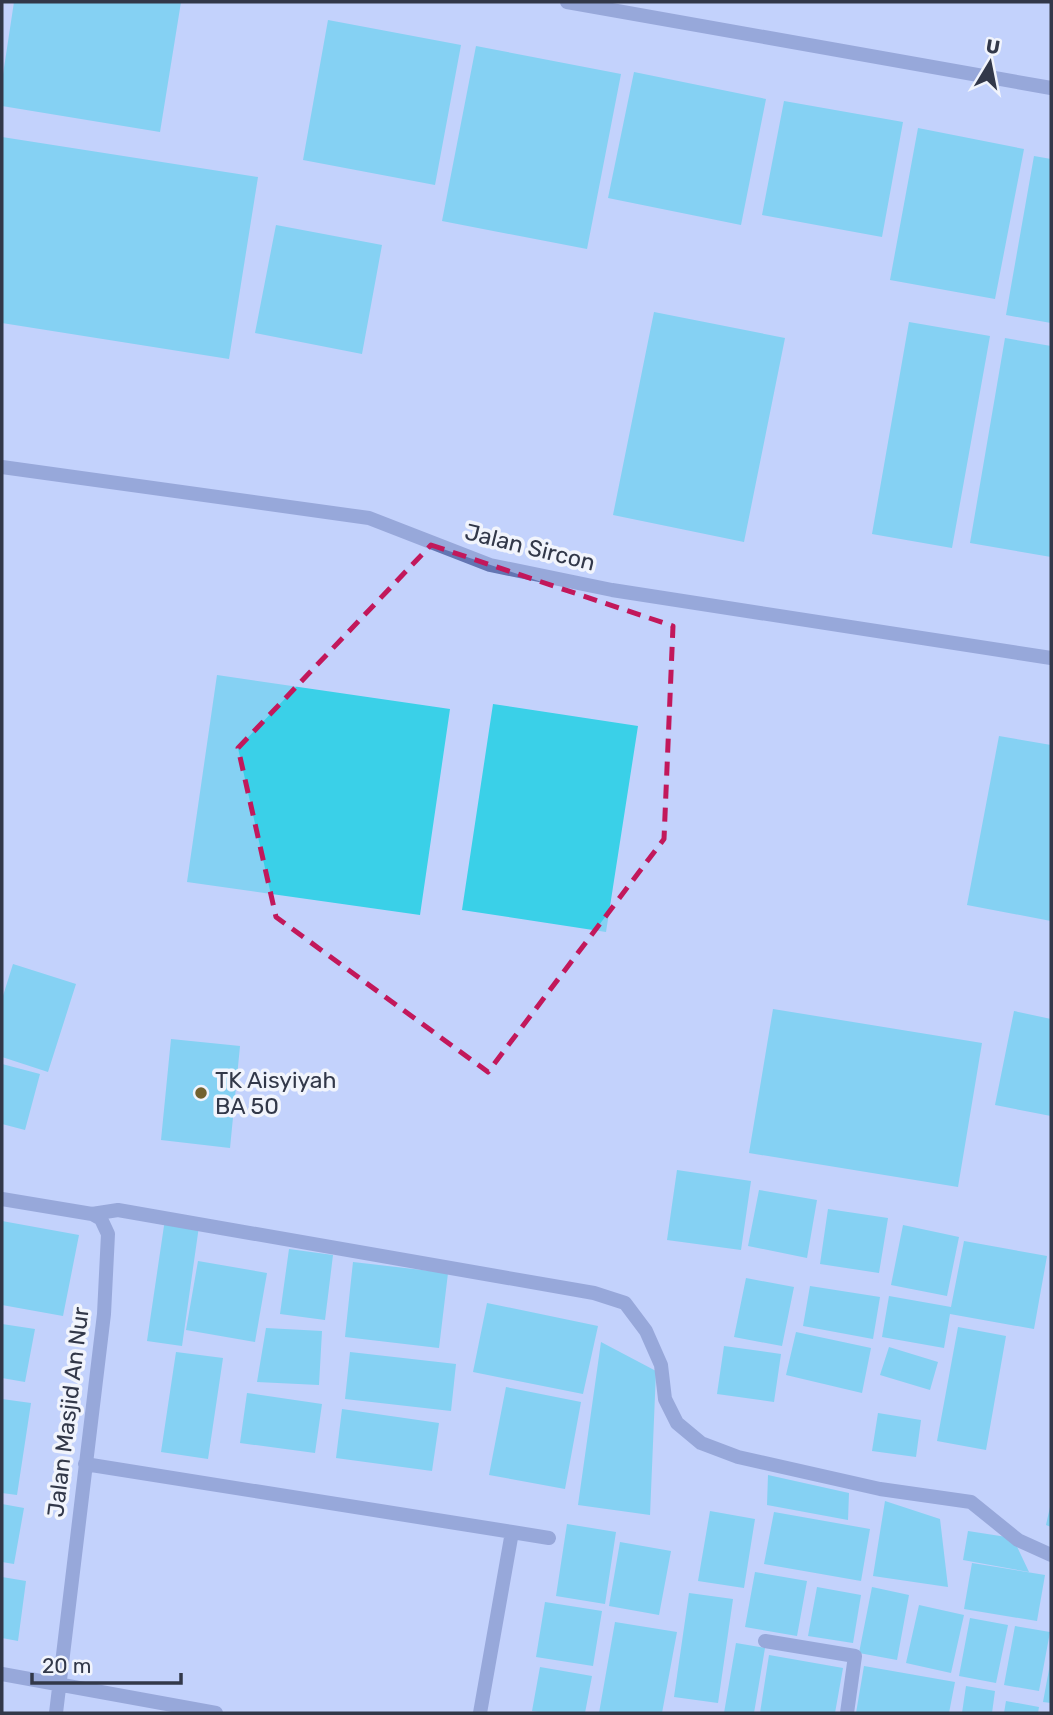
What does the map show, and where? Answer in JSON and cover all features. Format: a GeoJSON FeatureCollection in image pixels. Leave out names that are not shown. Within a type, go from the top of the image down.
{"type":"FeatureCollection","features":[{"type":"Feature","properties":{"kind":"street"},"geometry":{"type":"LineString","coordinates":[[567,2],[1051,88]]}},
{"type":"Feature","properties":{"kind":"street","name":"Jalan Sircon"},"geometry":{"type":"LineString","coordinates":[[2,467],[369,518],[490,565],[612,590],[1051,658]]}},
{"type":"Feature","properties":{"kind":"street"},"geometry":{"type":"LineString","coordinates":[[2,1199],[92,1214],[118,1210],[131,1212],[594,1293],[625,1303],[646,1331],[661,1366],[665,1399],[677,1423],[701,1443],[738,1457],[880,1489],[971,1502],[1018,1540],[1051,1555]]}},
{"type":"Feature","properties":{"kind":"street","name":"Jalan Masjid An Nur"},"geometry":{"type":"LineString","coordinates":[[56,1713],[104,1314],[108,1234],[101,1219],[92,1214]]}},
{"type":"Feature","properties":{"kind":"street"},"geometry":{"type":"LineString","coordinates":[[85,1464],[549,1538]]}},
{"type":"Feature","properties":{"kind":"street"},"geometry":{"type":"LineString","coordinates":[[480,1713],[512,1531]]}},
{"type":"Feature","properties":{"kind":"street"},"geometry":{"type":"LineString","coordinates":[[765,1641],[855,1656],[847,1713]]}},
{"type":"Feature","properties":{"kind":"street"},"geometry":{"type":"LineString","coordinates":[[2,1674],[216,1713]]}},
{"type":"Feature","properties":{"kind":"highlighted area"},"geometry":{"type":"Polygon","coordinates":[[[431,545],[673,626],[664,839],[488,1072],[276,917],[238,748],[431,545]]]}},
{"type":"Feature","properties":{"kind":"building"},"geometry":{"type":"Polygon","coordinates":[[[14,2],[181,2],[160,132],[2,106],[2,81],[14,2]]]}},
{"type":"Feature","properties":{"kind":"building"},"geometry":{"type":"Polygon","coordinates":[[[328,20],[461,45],[435,185],[303,160],[328,20]]]}},
{"type":"Feature","properties":{"kind":"building"},"geometry":{"type":"Polygon","coordinates":[[[476,46],[621,74],[587,249],[442,221],[476,46]]]}},
{"type":"Feature","properties":{"kind":"building"},"geometry":{"type":"Polygon","coordinates":[[[634,72],[766,99],[741,225],[608,198],[634,72]]]}},
{"type":"Feature","properties":{"kind":"building"},"geometry":{"type":"Polygon","coordinates":[[[784,101],[903,122],[882,237],[762,215],[784,101]]]}},
{"type":"Feature","properties":{"kind":"building"},"geometry":{"type":"Polygon","coordinates":[[[918,128],[1024,149],[995,299],[890,280],[918,128]]]}},
{"type":"Feature","properties":{"kind":"building"},"geometry":{"type":"Polygon","coordinates":[[[2,137],[258,177],[229,359],[2,323],[2,137]]]}},
{"type":"Feature","properties":{"kind":"building"},"geometry":{"type":"Polygon","coordinates":[[[1034,156],[1051,159],[1051,323],[1006,315],[1034,156]]]}},
{"type":"Feature","properties":{"kind":"building"},"geometry":{"type":"Polygon","coordinates":[[[276,225],[382,245],[362,354],[255,333],[276,225]]]}},
{"type":"Feature","properties":{"kind":"building"},"geometry":{"type":"Polygon","coordinates":[[[654,312],[785,338],[744,542],[613,515],[654,312]]]}},
{"type":"Feature","properties":{"kind":"building"},"geometry":{"type":"Polygon","coordinates":[[[909,322],[990,336],[952,548],[872,534],[909,322]]]}},
{"type":"Feature","properties":{"kind":"building"},"geometry":{"type":"Polygon","coordinates":[[[1005,338],[1051,346],[1051,557],[970,543],[1005,338]]]}},
{"type":"Feature","properties":{"kind":"building"},"geometry":{"type":"Polygon","coordinates":[[[217,675],[450,709],[420,915],[187,882],[217,675]]]}},
{"type":"Feature","properties":{"kind":"building"},"geometry":{"type":"Polygon","coordinates":[[[493,704],[638,726],[606,932],[462,910],[493,704]]]}},
{"type":"Feature","properties":{"kind":"building"},"geometry":{"type":"Polygon","coordinates":[[[999,736],[1051,745],[1051,921],[967,905],[999,736]]]}},
{"type":"Feature","properties":{"kind":"building"},"geometry":{"type":"Polygon","coordinates":[[[13,964],[76,984],[48,1072],[2,1057],[2,999],[13,964]]]}},
{"type":"Feature","properties":{"kind":"building"},"geometry":{"type":"Polygon","coordinates":[[[773,1009],[982,1043],[958,1187],[749,1153],[773,1009]]]}},
{"type":"Feature","properties":{"kind":"building"},"geometry":{"type":"Polygon","coordinates":[[[1014,1011],[1051,1019],[1051,1116],[995,1105],[1014,1011]]]}},
{"type":"Feature","properties":{"kind":"building","name":"TK Aisyiyah BA 50"},"geometry":{"type":"Polygon","coordinates":[[[171,1039],[240,1046],[230,1148],[161,1140],[171,1039]]]}},
{"type":"Feature","properties":{"kind":"building"},"geometry":{"type":"Polygon","coordinates":[[[2,1064],[40,1074],[25,1130],[2,1124],[2,1064]]]}},
{"type":"Feature","properties":{"kind":"building"},"geometry":{"type":"Polygon","coordinates":[[[677,1170],[751,1181],[741,1250],[667,1240],[677,1170]]]}},
{"type":"Feature","properties":{"kind":"building"},"geometry":{"type":"Polygon","coordinates":[[[759,1190],[817,1200],[807,1258],[748,1246],[759,1190]]]}},
{"type":"Feature","properties":{"kind":"building"},"geometry":{"type":"Polygon","coordinates":[[[828,1209],[888,1218],[879,1273],[820,1264],[828,1209]]]}},
{"type":"Feature","properties":{"kind":"building"},"geometry":{"type":"Polygon","coordinates":[[[165,1219],[199,1226],[182,1346],[147,1341],[165,1219]]]}},
{"type":"Feature","properties":{"kind":"building"},"geometry":{"type":"Polygon","coordinates":[[[2,1221],[79,1235],[63,1316],[2,1305],[2,1221]]]}},
{"type":"Feature","properties":{"kind":"building"},"geometry":{"type":"Polygon","coordinates":[[[903,1225],[959,1237],[947,1296],[891,1285],[903,1225]]]}},
{"type":"Feature","properties":{"kind":"building"},"geometry":{"type":"Polygon","coordinates":[[[964,1241],[1047,1256],[1034,1329],[950,1314],[944,1348],[882,1337],[889,1296],[951,1307],[964,1241]]]}},
{"type":"Feature","properties":{"kind":"building"},"geometry":{"type":"Polygon","coordinates":[[[289,1249],[333,1255],[325,1320],[280,1314],[289,1249]]]}},
{"type":"Feature","properties":{"kind":"building"},"geometry":{"type":"Polygon","coordinates":[[[198,1261],[267,1273],[255,1342],[186,1330],[198,1261]]]}},
{"type":"Feature","properties":{"kind":"building"},"geometry":{"type":"Polygon","coordinates":[[[353,1262],[448,1273],[439,1348],[345,1337],[353,1262]]]}},
{"type":"Feature","properties":{"kind":"building"},"geometry":{"type":"Polygon","coordinates":[[[746,1278],[794,1287],[782,1346],[734,1337],[746,1278]]]}},
{"type":"Feature","properties":{"kind":"building"},"geometry":{"type":"Polygon","coordinates":[[[810,1286],[880,1297],[873,1339],[803,1326],[810,1286]]]}},
{"type":"Feature","properties":{"kind":"building"},"geometry":{"type":"Polygon","coordinates":[[[487,1303],[598,1326],[583,1394],[473,1372],[487,1303]]]}},
{"type":"Feature","properties":{"kind":"building"},"geometry":{"type":"Polygon","coordinates":[[[2,1324],[35,1329],[25,1382],[2,1378],[2,1324]]]}},
{"type":"Feature","properties":{"kind":"building"},"geometry":{"type":"Polygon","coordinates":[[[958,1327],[1006,1336],[986,1450],[937,1441],[958,1327]]]}},
{"type":"Feature","properties":{"kind":"building"},"geometry":{"type":"Polygon","coordinates":[[[266,1328],[322,1331],[319,1385],[257,1382],[266,1328]]]}},
{"type":"Feature","properties":{"kind":"building"},"geometry":{"type":"Polygon","coordinates":[[[796,1332],[871,1348],[862,1393],[786,1375],[796,1332]]]}},
{"type":"Feature","properties":{"kind":"building"},"geometry":{"type":"Polygon","coordinates":[[[601,1342],[656,1371],[650,1515],[578,1505],[601,1342]]]}},
{"type":"Feature","properties":{"kind":"building"},"geometry":{"type":"Polygon","coordinates":[[[724,1346],[781,1354],[774,1402],[717,1394],[724,1346]]]}},
{"type":"Feature","properties":{"kind":"building"},"geometry":{"type":"Polygon","coordinates":[[[889,1347],[938,1362],[930,1390],[880,1375],[889,1347]]]}},
{"type":"Feature","properties":{"kind":"building"},"geometry":{"type":"Polygon","coordinates":[[[176,1352],[223,1358],[208,1459],[161,1452],[176,1352]]]}},
{"type":"Feature","properties":{"kind":"building"},"geometry":{"type":"Polygon","coordinates":[[[350,1352],[456,1364],[451,1411],[345,1399],[350,1352]]]}},
{"type":"Feature","properties":{"kind":"building"},"geometry":{"type":"Polygon","coordinates":[[[506,1387],[581,1402],[565,1489],[489,1475],[506,1387]]]}},
{"type":"Feature","properties":{"kind":"building"},"geometry":{"type":"Polygon","coordinates":[[[247,1393],[322,1404],[315,1453],[240,1443],[247,1393]]]}},
{"type":"Feature","properties":{"kind":"building"},"geometry":{"type":"Polygon","coordinates":[[[2,1399],[31,1403],[17,1495],[2,1493],[2,1399]]]}},
{"type":"Feature","properties":{"kind":"building"},"geometry":{"type":"Polygon","coordinates":[[[342,1409],[439,1423],[432,1471],[336,1458],[342,1409]]]}},
{"type":"Feature","properties":{"kind":"building"},"geometry":{"type":"Polygon","coordinates":[[[878,1413],[921,1420],[916,1457],[872,1451],[878,1413]]]}},
{"type":"Feature","properties":{"kind":"building"},"geometry":{"type":"Polygon","coordinates":[[[768,1475],[849,1493],[848,1520],[767,1505],[768,1475]]]}},
{"type":"Feature","properties":{"kind":"building"},"geometry":{"type":"Polygon","coordinates":[[[885,1501],[940,1519],[948,1587],[873,1576],[885,1501]]]}},
{"type":"Feature","properties":{"kind":"building"},"geometry":{"type":"Polygon","coordinates":[[[2,1504],[24,1508],[14,1564],[2,1562],[2,1504]]]}},
{"type":"Feature","properties":{"kind":"building"},"geometry":{"type":"Polygon","coordinates":[[[1051,1507],[1051,1527],[1046,1525],[1051,1507]]]}},
{"type":"Feature","properties":{"kind":"building"},"geometry":{"type":"Polygon","coordinates":[[[710,1511],[755,1519],[744,1588],[698,1581],[710,1511]]]}},
{"type":"Feature","properties":{"kind":"building"},"geometry":{"type":"Polygon","coordinates":[[[774,1512],[870,1529],[861,1581],[764,1564],[774,1512]]]}},
{"type":"Feature","properties":{"kind":"building"},"geometry":{"type":"Polygon","coordinates":[[[567,1524],[616,1532],[605,1604],[556,1596],[567,1524]]]}},
{"type":"Feature","properties":{"kind":"building"},"geometry":{"type":"Polygon","coordinates":[[[968,1531],[1013,1538],[1029,1572],[963,1560],[968,1531]]]}},
{"type":"Feature","properties":{"kind":"building"},"geometry":{"type":"Polygon","coordinates":[[[620,1542],[671,1551],[659,1615],[609,1606],[620,1542]]]}},
{"type":"Feature","properties":{"kind":"building"},"geometry":{"type":"Polygon","coordinates":[[[972,1563],[1045,1575],[1037,1621],[964,1609],[972,1563]]]}},
{"type":"Feature","properties":{"kind":"building"},"geometry":{"type":"Polygon","coordinates":[[[755,1572],[807,1581],[797,1636],[745,1627],[755,1572]]]}},
{"type":"Feature","properties":{"kind":"building"},"geometry":{"type":"Polygon","coordinates":[[[2,1577],[26,1581],[18,1641],[2,1638],[2,1577]]]}},
{"type":"Feature","properties":{"kind":"building"},"geometry":{"type":"Polygon","coordinates":[[[817,1587],[861,1595],[853,1643],[808,1636],[817,1587]]]}},
{"type":"Feature","properties":{"kind":"building"},"geometry":{"type":"Polygon","coordinates":[[[872,1587],[909,1595],[897,1660],[859,1653],[872,1587]]]}},
{"type":"Feature","properties":{"kind":"building"},"geometry":{"type":"Polygon","coordinates":[[[689,1593],[733,1599],[718,1703],[674,1697],[689,1593]]]}},
{"type":"Feature","properties":{"kind":"building"},"geometry":{"type":"Polygon","coordinates":[[[545,1602],[602,1611],[593,1666],[536,1657],[545,1602]]]}},
{"type":"Feature","properties":{"kind":"building"},"geometry":{"type":"Polygon","coordinates":[[[919,1605],[964,1615],[951,1673],[906,1663],[919,1605]]]}},
{"type":"Feature","properties":{"kind":"building"},"geometry":{"type":"Polygon","coordinates":[[[970,1618],[1008,1625],[996,1683],[959,1676],[970,1618]]]}},
{"type":"Feature","properties":{"kind":"building"},"geometry":{"type":"Polygon","coordinates":[[[615,1622],[677,1632],[662,1713],[599,1713],[615,1622]]]}},
{"type":"Feature","properties":{"kind":"building"},"geometry":{"type":"Polygon","coordinates":[[[1015,1626],[1050,1632],[1039,1691],[1004,1685],[1015,1626]]]}},
{"type":"Feature","properties":{"kind":"building"},"geometry":{"type":"Polygon","coordinates":[[[736,1643],[765,1648],[754,1713],[724,1713],[736,1643]]]}},
{"type":"Feature","properties":{"kind":"building"},"geometry":{"type":"Polygon","coordinates":[[[769,1655],[843,1668],[835,1713],[760,1713],[769,1655]]]}},
{"type":"Feature","properties":{"kind":"building"},"geometry":{"type":"Polygon","coordinates":[[[1051,1665],[1051,1703],[1043,1702],[1051,1665]]]}},
{"type":"Feature","properties":{"kind":"building"},"geometry":{"type":"Polygon","coordinates":[[[864,1666],[955,1682],[949,1713],[856,1713],[864,1666]]]}},
{"type":"Feature","properties":{"kind":"building"},"geometry":{"type":"Polygon","coordinates":[[[540,1667],[592,1676],[585,1713],[532,1711],[540,1667]]]}},
{"type":"Feature","properties":{"kind":"building"},"geometry":{"type":"Polygon","coordinates":[[[966,1686],[995,1691],[992,1713],[962,1713],[966,1686]]]}},
{"type":"Feature","properties":{"kind":"building"},"geometry":{"type":"Polygon","coordinates":[[[1006,1701],[1039,1707],[1038,1713],[1004,1713],[1006,1701]]]}},
{"type":"Feature","properties":{"kind":"place","name":"TK Aisyiyah BA 50"},"geometry":{"type":"Point","coordinates":[201,1093]}}]}
